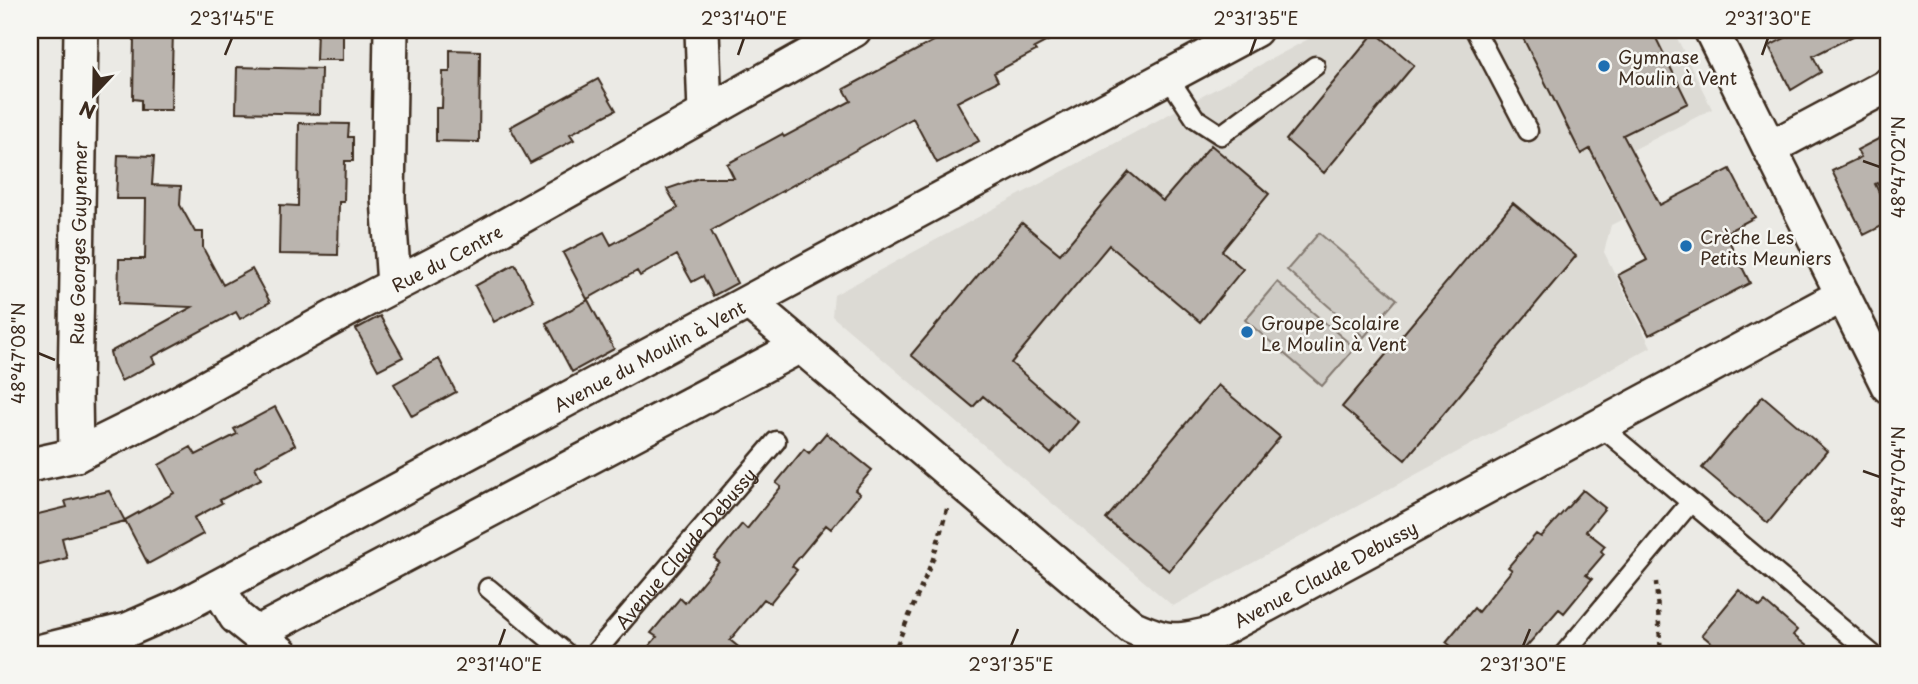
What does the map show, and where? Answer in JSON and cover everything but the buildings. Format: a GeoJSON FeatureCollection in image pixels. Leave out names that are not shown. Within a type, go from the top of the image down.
{"type":"FeatureCollection","features":[{"type":"Feature","properties":{"kind":"street","name":"Rue Georges Guynemer"},"geometry":{"type":"LineString","coordinates":[[76,455],[81,30]]}},
{"type":"Feature","properties":{"kind":"street"},"geometry":{"type":"LineString","coordinates":[[391,30],[388,198],[394,285]]}},
{"type":"Feature","properties":{"kind":"street"},"geometry":{"type":"LineString","coordinates":[[702,30],[705,113]]}},
{"type":"Feature","properties":{"kind":"street","name":"Rue du Centre"},"geometry":{"type":"LineString","coordinates":[[30,466],[76,455],[149,419],[462,250],[854,30]]}},
{"type":"Feature","properties":{"kind":"street","name":"Avenue du Moulin à Vent"},"geometry":{"type":"LineString","coordinates":[[30,654],[127,630],[182,606],[1255,30]]}},
{"type":"Feature","properties":{"kind":"street"},"geometry":{"type":"LineString","coordinates":[[1711,30],[1888,386]]}},
{"type":"Feature","properties":{"kind":"street"},"geometry":{"type":"LineString","coordinates":[[1770,148],[1888,85]]}},
{"type":"Feature","properties":{"kind":"street","name":"Avenue Claude Debussy"},"geometry":{"type":"LineString","coordinates":[[750,303],[1132,627],[1156,638],[1166,647],[1214,633],[1843,295]]}},
{"type":"Feature","properties":{"kind":"street"},"geometry":{"type":"LineString","coordinates":[[218,587],[236,617],[272,648],[800,345]]}},
{"type":"Feature","properties":{"kind":"lane"},"geometry":{"type":"LineString","coordinates":[[1475,30],[1528,131]]}},
{"type":"Feature","properties":{"kind":"lane"},"geometry":{"type":"LineString","coordinates":[[1168,77],[1195,118],[1221,135],[1315,66]]}},
{"type":"Feature","properties":{"kind":"lane"},"geometry":{"type":"LineString","coordinates":[[1599,425],[1872,654]]}},
{"type":"Feature","properties":{"kind":"lane","name":"Avenue Claude Debussy"},"geometry":{"type":"LineString","coordinates":[[594,654],[776,441]]}},
{"type":"Feature","properties":{"kind":"lane"},"geometry":{"type":"LineString","coordinates":[[1564,654],[1690,503]]}},
{"type":"Feature","properties":{"kind":"lane"},"geometry":{"type":"LineString","coordinates":[[488,587],[567,654]]}},
{"type":"Feature","properties":{"kind":"path"},"geometry":{"type":"LineString","coordinates":[[893,654],[933,559],[955,478]]}},
{"type":"Feature","properties":{"kind":"path"},"geometry":{"type":"LineString","coordinates":[[1654,547],[1661,654]]}},
{"type":"Feature","properties":{"kind":"shaded area","name":"Groupe Scolaire Le Moulin à Vent"},"geometry":{"type":"Polygon","coordinates":[[[1325,30],[1673,30],[1712,109],[1598,168],[1623,219],[1611,225],[1604,252],[1651,347],[1173,606],[832,316],[834,295],[1325,30]]]}},
{"type":"Feature","properties":{"kind":"shaded area"},"geometry":{"type":"Polygon","coordinates":[[[1319,233],[1397,299],[1364,337],[1287,270],[1319,233]]]}},
{"type":"Feature","properties":{"kind":"shaded area"},"geometry":{"type":"Polygon","coordinates":[[[1277,282],[1355,348],[1322,386],[1245,320],[1277,282]]]}},
{"type":"Feature","properties":{"kind":"place","name":"Gymnase Moulin à Vent"},"geometry":{"type":"Point","coordinates":[1604,66]}},
{"type":"Feature","properties":{"kind":"place","name":"Crèche Les Petits Meuniers"},"geometry":{"type":"Point","coordinates":[1686,246]}},
{"type":"Feature","properties":{"kind":"place","name":"Groupe Scolaire Le Moulin à Vent"},"geometry":{"type":"Point","coordinates":[1247,332]}}]}
